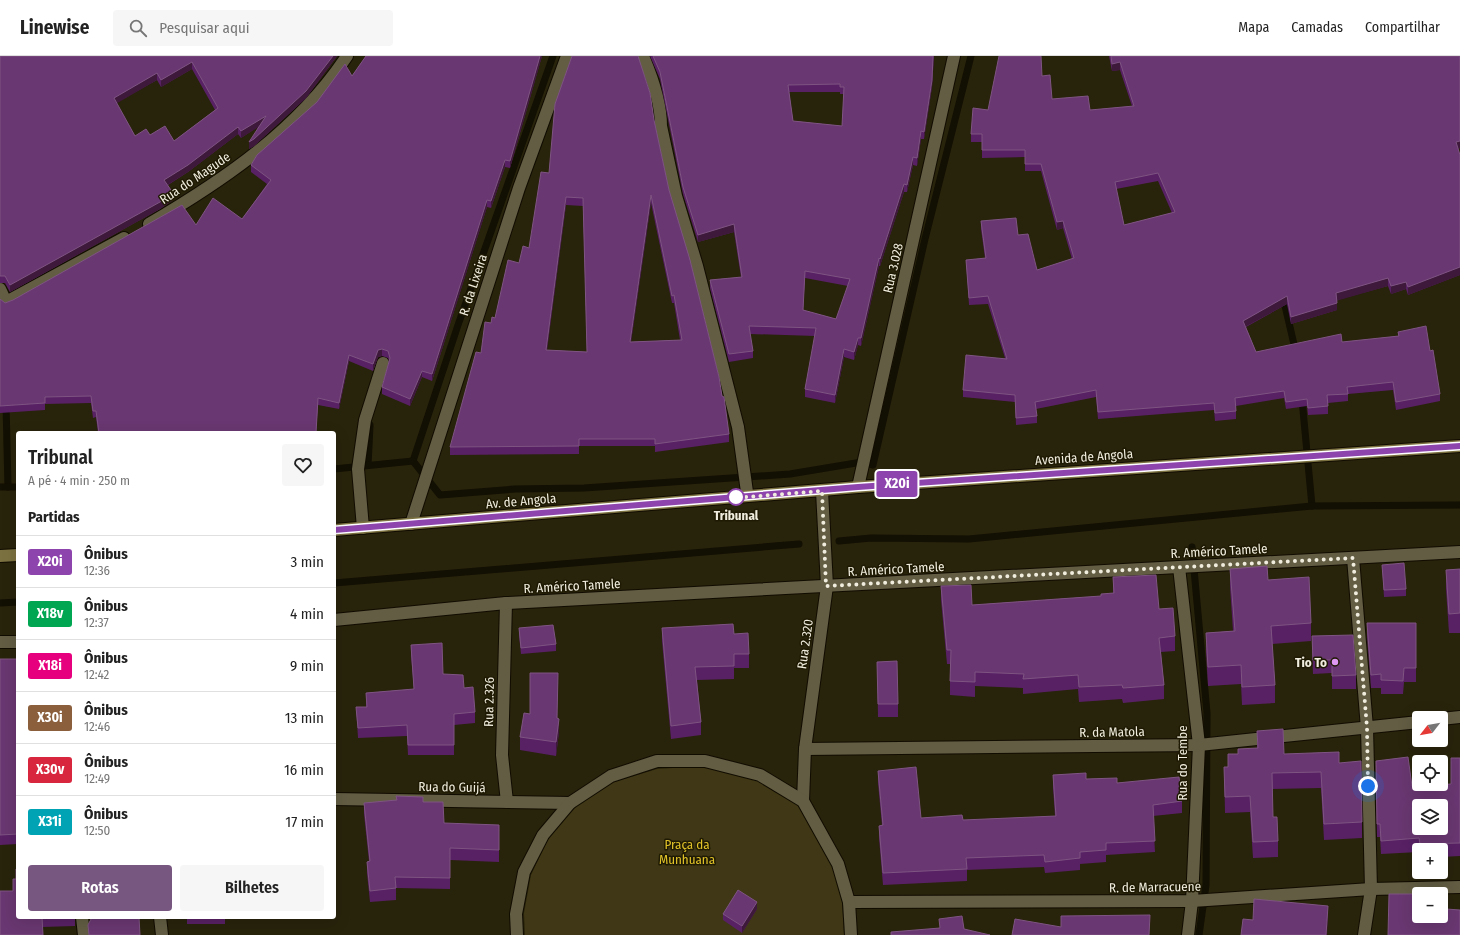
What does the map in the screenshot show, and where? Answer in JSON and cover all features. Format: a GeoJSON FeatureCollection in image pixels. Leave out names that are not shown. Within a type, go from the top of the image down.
{"type":"FeatureCollection","features":[{"type":"Feature","properties":{"kind":"main road","name":"Avenida de Angola"},"geometry":{"type":"LineString","coordinates":[[710,500],[858,487],[1460,446]]}},
{"type":"Feature","properties":{"kind":"main road","name":"Av. de Angola"},"geometry":{"type":"LineString","coordinates":[[336,530],[710,500]]}},
{"type":"Feature","properties":{"kind":"main road"},"geometry":{"type":"LineString","coordinates":[[0,556],[16,555]]}},
{"type":"Feature","properties":{"kind":"street","name":"Rua do Magude"},"geometry":{"type":"LineString","coordinates":[[0,289],[6,302],[31,287],[136,232],[172,210],[271,142],[312,103],[347,56]]}},
{"type":"Feature","properties":{"kind":"street","name":"R. da Lixeira"},"geometry":{"type":"LineString","coordinates":[[411,524],[519,188],[568,56]]}},
{"type":"Feature","properties":{"kind":"street"},"geometry":{"type":"LineString","coordinates":[[642,56],[661,115],[661,126],[676,196],[697,266],[738,427],[746,492],[745,496]]}},
{"type":"Feature","properties":{"kind":"street","name":"Rua 3.028"},"geometry":{"type":"LineString","coordinates":[[858,487],[954,56]]}},
{"type":"Feature","properties":{"kind":"street"},"geometry":{"type":"LineString","coordinates":[[364,528],[358,469],[365,420],[383,363]]}},
{"type":"Feature","properties":{"kind":"street","name":"Rua 2.320"},"geometry":{"type":"LineString","coordinates":[[803,801],[805,749],[826,586],[822,491]]}},
{"type":"Feature","properties":{"kind":"street","name":"R. Américo Tamele"},"geometry":{"type":"LineString","coordinates":[[336,620],[506,603],[1460,552]]}},
{"type":"Feature","properties":{"kind":"street"},"geometry":{"type":"LineString","coordinates":[[1353,558],[1367,728],[1371,889],[1364,935]]}},
{"type":"Feature","properties":{"kind":"street","name":"Rua do Tembe"},"geometry":{"type":"LineString","coordinates":[[1179,567],[1199,745],[1192,901],[1188,935]]}},
{"type":"Feature","properties":{"kind":"street","name":"Rua 2.326"},"geometry":{"type":"LineString","coordinates":[[506,603],[502,755],[507,802]]}},
{"type":"Feature","properties":{"kind":"street"},"geometry":{"type":"LineString","coordinates":[[0,642],[16,642]]}},
{"type":"Feature","properties":{"kind":"street"},"geometry":{"type":"LineString","coordinates":[[1448,718],[1460,717]]}},
{"type":"Feature","properties":{"kind":"street","name":"R. da Matola"},"geometry":{"type":"LineString","coordinates":[[805,749],[1199,745],[1412,723]]}},
{"type":"Feature","properties":{"kind":"street"},"geometry":{"type":"LineString","coordinates":[[517,935],[516,914],[524,872],[543,835],[570,802],[611,776],[657,761],[705,761],[760,775],[803,801],[838,864],[849,902],[851,935]]}},
{"type":"Feature","properties":{"kind":"street","name":"Rua do Guijá"},"geometry":{"type":"LineString","coordinates":[[336,799],[570,802]]}},
{"type":"Feature","properties":{"kind":"street","name":"R. de Marracuene"},"geometry":{"type":"LineString","coordinates":[[849,902],[1192,901],[1371,889],[1460,887]]}},
{"type":"Feature","properties":{"kind":"street"},"geometry":{"type":"LineString","coordinates":[[82,919],[84,935]]}},
{"type":"Feature","properties":{"kind":"street"},"geometry":{"type":"LineString","coordinates":[[160,919],[162,935]]}},
{"type":"Feature","properties":{"kind":"green space","name":"Praça da Munhuana"},"geometry":{"type":"Polygon","coordinates":[[[704,766],[757,780],[798,804],[833,868],[842,901],[844,935],[525,935],[524,913],[531,875],[548,839],[574,808],[614,782],[657,769],[704,766]]]}},
{"type":"Feature","properties":{"kind":"building"},"geometry":{"type":"Polygon","coordinates":[[[0,56],[333,56],[306,91],[254,139],[249,142],[266,116],[241,131],[238,127],[188,165],[164,180],[173,193],[160,202],[10,285],[5,276],[0,276],[0,56]],[[192,62],[161,80],[157,73],[114,98],[135,136],[146,129],[150,135],[165,126],[174,141],[218,108],[192,62]]]}},
{"type":"Feature","properties":{"kind":"building"},"geometry":{"type":"Polygon","coordinates":[[[366,56],[540,56],[510,161],[505,160],[491,201],[487,200],[432,374],[422,371],[410,399],[382,387],[390,358],[388,351],[382,349],[378,350],[373,364],[349,355],[339,403],[318,398],[316,431],[99,431],[96,411],[93,411],[91,396],[45,397],[45,403],[0,406],[0,299],[5,303],[13,300],[182,205],[196,225],[213,198],[242,219],[271,180],[251,165],[257,155],[317,102],[345,64],[352,76],[366,56]]]}},
{"type":"Feature","properties":{"kind":"building"},"geometry":{"type":"Polygon","coordinates":[[[572,56],[638,56],[650,93],[654,120],[669,190],[690,260],[719,377],[722,396],[724,397],[729,434],[655,444],[655,439],[579,439],[579,446],[450,447],[476,352],[481,353],[485,322],[491,323],[492,317],[495,318],[508,260],[519,263],[523,246],[529,248],[541,172],[549,173],[555,104],[572,56]],[[651,195],[630,342],[682,340],[674,295],[672,296],[651,195]],[[566,197],[546,350],[587,352],[583,198],[566,197]]]}},
{"type":"Feature","properties":{"kind":"building"},"geometry":{"type":"Polygon","coordinates":[[[653,56],[933,56],[932,80],[924,132],[921,131],[917,158],[913,157],[907,185],[904,184],[880,259],[879,258],[861,338],[858,338],[854,352],[844,349],[835,395],[805,389],[816,328],[749,326],[753,351],[729,354],[710,280],[742,277],[734,224],[698,235],[683,187],[660,72],[653,56]],[[840,84],[788,85],[793,121],[842,126],[844,87],[840,87],[840,84]],[[805,271],[803,310],[836,319],[850,279],[805,271]]]}},
{"type":"Feature","properties":{"kind":"building"},"geometry":{"type":"Polygon","coordinates":[[[999,56],[1041,56],[1042,76],[1050,75],[1052,99],[1088,96],[1090,110],[1134,106],[1120,62],[1112,64],[1111,56],[1460,56],[1460,141],[1456,142],[1460,155],[1460,267],[1408,287],[1406,282],[1391,286],[1388,278],[1336,293],[1337,303],[1291,317],[1287,296],[1243,321],[1256,352],[1341,334],[1342,342],[1399,336],[1398,332],[1426,326],[1430,351],[1433,350],[1440,394],[1396,402],[1393,382],[1347,387],[1348,394],[1327,395],[1328,406],[1308,408],[1307,399],[1286,402],[1284,391],[1235,398],[1236,411],[1215,413],[1214,403],[1098,412],[1096,390],[1035,402],[1037,416],[1016,418],[1015,395],[963,390],[966,355],[1007,359],[988,296],[969,298],[966,260],[986,258],[981,221],[1016,218],[1018,235],[1028,234],[1037,270],[1074,258],[1063,221],[1057,222],[1041,164],[1025,164],[1025,150],[982,150],[982,134],[971,134],[973,108],[988,110],[999,56]],[[1158,173],[1115,182],[1124,225],[1175,212],[1158,173]]]}},
{"type":"Feature","properties":{"kind":"building"},"geometry":{"type":"Polygon","coordinates":[[[1404,563],[1406,589],[1384,590],[1382,565],[1404,563]]]}},
{"type":"Feature","properties":{"kind":"building"},"geometry":{"type":"Polygon","coordinates":[[[1267,566],[1268,580],[1309,577],[1311,623],[1271,626],[1275,685],[1242,687],[1241,665],[1208,667],[1206,633],[1235,631],[1230,569],[1267,566]]]}},
{"type":"Feature","properties":{"kind":"building"},"geometry":{"type":"Polygon","coordinates":[[[1460,569],[1460,613],[1449,614],[1446,570],[1460,569]]]}},
{"type":"Feature","properties":{"kind":"building"},"geometry":{"type":"Polygon","coordinates":[[[1156,575],[1159,609],[1173,608],[1175,636],[1159,638],[1164,685],[1123,688],[1122,685],[1079,687],[1078,675],[1023,679],[1024,674],[975,672],[975,682],[950,681],[951,650],[947,650],[941,586],[971,585],[972,605],[1101,596],[1101,594],[1114,593],[1113,577],[1156,575]]]}},
{"type":"Feature","properties":{"kind":"building"},"geometry":{"type":"Polygon","coordinates":[[[1367,623],[1416,623],[1416,668],[1404,668],[1403,681],[1381,680],[1381,674],[1371,675],[1367,623]]]}},
{"type":"Feature","properties":{"kind":"building"},"geometry":{"type":"Polygon","coordinates":[[[733,624],[734,634],[748,633],[749,654],[734,654],[734,666],[695,667],[701,722],[671,726],[662,628],[733,624]]]}},
{"type":"Feature","properties":{"kind":"building"},"geometry":{"type":"Polygon","coordinates":[[[553,625],[556,644],[521,648],[519,628],[553,625]]]}},
{"type":"Feature","properties":{"kind":"building"},"geometry":{"type":"Polygon","coordinates":[[[1353,635],[1356,675],[1332,676],[1332,660],[1313,660],[1312,636],[1353,635]]]}},
{"type":"Feature","properties":{"kind":"building"},"geometry":{"type":"Polygon","coordinates":[[[442,643],[443,674],[463,675],[464,688],[473,687],[475,712],[454,714],[454,745],[408,745],[407,725],[358,728],[356,707],[367,707],[366,693],[414,689],[411,645],[442,643]]]}},
{"type":"Feature","properties":{"kind":"building"},"geometry":{"type":"Polygon","coordinates":[[[0,659],[16,659],[16,834],[0,835],[0,659]]]}},
{"type":"Feature","properties":{"kind":"building"},"geometry":{"type":"Polygon","coordinates":[[[897,661],[898,704],[878,704],[877,662],[897,661]]]}},
{"type":"Feature","properties":{"kind":"building"},"geometry":{"type":"Polygon","coordinates":[[[530,673],[558,673],[557,718],[559,719],[556,742],[520,737],[524,713],[530,714],[530,673]]]}},
{"type":"Feature","properties":{"kind":"building"},"geometry":{"type":"Polygon","coordinates":[[[1283,729],[1284,754],[1339,752],[1339,763],[1361,761],[1362,822],[1324,824],[1321,772],[1272,773],[1273,817],[1277,817],[1278,841],[1253,842],[1250,796],[1225,797],[1224,767],[1228,767],[1228,754],[1238,754],[1238,749],[1258,748],[1257,731],[1283,729]]]}},
{"type":"Feature","properties":{"kind":"building"},"geometry":{"type":"Polygon","coordinates":[[[1408,757],[1412,791],[1448,791],[1448,784],[1451,784],[1451,758],[1460,758],[1460,843],[1420,843],[1419,838],[1381,841],[1380,824],[1377,824],[1376,761],[1408,757]]]}},
{"type":"Feature","properties":{"kind":"building"},"geometry":{"type":"Polygon","coordinates":[[[916,767],[921,818],[962,815],[963,820],[1056,816],[1053,775],[1086,773],[1086,779],[1117,778],[1117,783],[1179,777],[1182,801],[1153,805],[1155,841],[1106,843],[1106,850],[1080,852],[1080,858],[1045,862],[1044,855],[966,858],[967,869],[883,873],[879,826],[883,825],[878,771],[916,767]]]}},
{"type":"Feature","properties":{"kind":"building"},"geometry":{"type":"Polygon","coordinates":[[[396,796],[423,797],[423,802],[443,802],[444,823],[499,825],[499,850],[450,848],[450,878],[395,877],[396,888],[370,891],[367,862],[370,861],[364,803],[397,800],[396,796]]]}},
{"type":"Feature","properties":{"kind":"building"},"geometry":{"type":"Polygon","coordinates":[[[13,879],[16,879],[16,919],[42,919],[43,935],[0,935],[0,891],[13,891],[13,879]]]}},
{"type":"Feature","properties":{"kind":"building"},"geometry":{"type":"Polygon","coordinates":[[[738,890],[757,902],[742,926],[723,914],[738,890]]]}},
{"type":"Feature","properties":{"kind":"building"},"geometry":{"type":"Polygon","coordinates":[[[1389,894],[1412,894],[1412,923],[1448,923],[1448,909],[1460,910],[1460,935],[1388,935],[1389,894]]]}},
{"type":"Feature","properties":{"kind":"building"},"geometry":{"type":"Polygon","coordinates":[[[1254,899],[1328,906],[1326,935],[1241,935],[1243,919],[1253,920],[1254,899]]]}},
{"type":"Feature","properties":{"kind":"building"},"geometry":{"type":"Polygon","coordinates":[[[1150,915],[1149,935],[1012,935],[1015,919],[1061,927],[1061,916],[1150,915]]]}},
{"type":"Feature","properties":{"kind":"building"},"geometry":{"type":"Polygon","coordinates":[[[962,916],[964,929],[990,935],[891,935],[891,932],[940,928],[939,919],[962,916]]]}},
{"type":"Feature","properties":{"kind":"building"},"geometry":{"type":"Polygon","coordinates":[[[91,919],[139,919],[140,935],[89,935],[88,925],[91,919]]]}},
{"type":"Feature","properties":{"kind":"waterway"},"geometry":{"type":"LineString","coordinates":[[413,461],[458,325],[553,56]]}},
{"type":"Feature","properties":{"kind":"waterway"},"geometry":{"type":"LineString","coordinates":[[336,469],[413,461],[440,495],[515,489],[584,488],[790,474],[862,462],[873,465],[925,239],[971,56]]}},
{"type":"Feature","properties":{"kind":"waterway"},"geometry":{"type":"LineString","coordinates":[[1283,297],[1296,353]]}},
{"type":"Feature","properties":{"kind":"waterway"},"geometry":{"type":"LineString","coordinates":[[1302,399],[1312,506]]}},
{"type":"Feature","properties":{"kind":"waterway"},"geometry":{"type":"LineString","coordinates":[[6,403],[8,487]]}},
{"type":"Feature","properties":{"kind":"waterway"},"geometry":{"type":"LineString","coordinates":[[368,465],[370,425]]}},
{"type":"Feature","properties":{"kind":"waterway"},"geometry":{"type":"LineString","coordinates":[[0,487],[16,487]]}},
{"type":"Feature","properties":{"kind":"waterway"},"geometry":{"type":"LineString","coordinates":[[839,541],[871,538],[969,539],[1312,506],[1460,505]]}},
{"type":"Feature","properties":{"kind":"waterway"},"geometry":{"type":"LineString","coordinates":[[336,583],[799,544]]}},
{"type":"Feature","properties":{"kind":"waterway"},"geometry":{"type":"LineString","coordinates":[[1192,547],[1207,713],[1206,885],[1199,935]]}},
{"type":"Feature","properties":{"kind":"waterway"},"geometry":{"type":"LineString","coordinates":[[0,603],[16,602]]}},
{"type":"Feature","properties":{"kind":"bus line","name":"X20i"},"geometry":{"type":"LineString","coordinates":[[336,530],[858,487],[1460,446]]}},
{"type":"Feature","properties":{"kind":"place","name":"Tribunal"},"geometry":{"type":"Point","coordinates":[736,497]}},
{"type":"Feature","properties":{"kind":"place","name":"Tio To"},"geometry":{"type":"Point","coordinates":[1335,662]}},
{"type":"Feature","properties":{"kind":"route"},"geometry":{"type":"LineString","coordinates":[[736,497],[734,498],[822,491],[826,586],[1353,558],[1367,728],[1368,786]]}}]}
